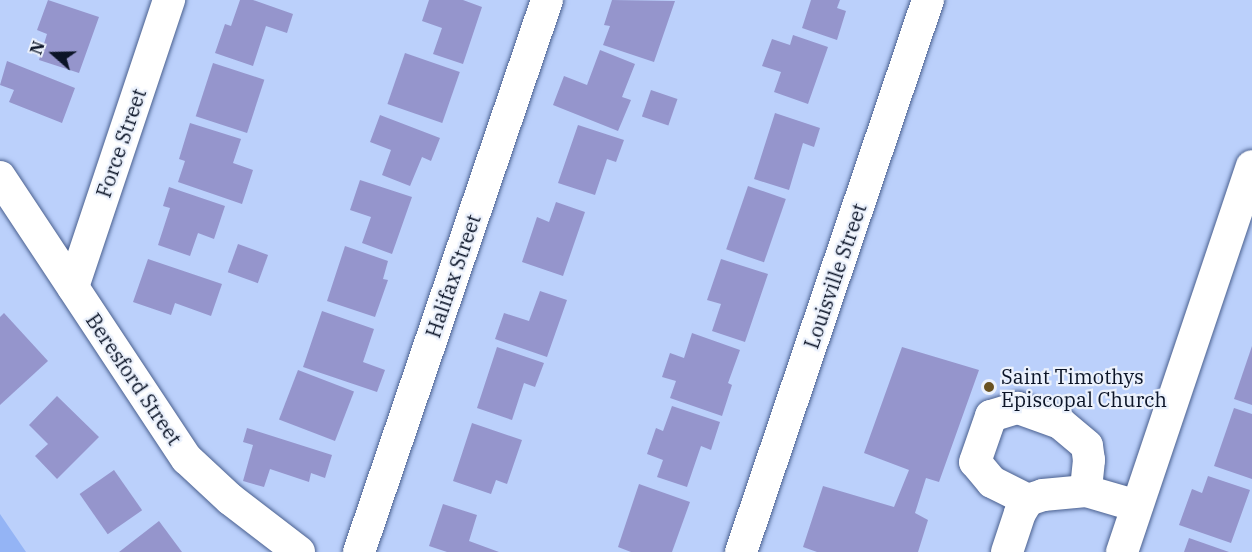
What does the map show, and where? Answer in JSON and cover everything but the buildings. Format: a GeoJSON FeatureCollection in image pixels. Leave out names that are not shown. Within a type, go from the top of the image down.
{"type":"FeatureCollection","features":[{"type":"Feature","properties":{"kind":"street","name":"Force Street"},"geometry":{"type":"LineString","coordinates":[[73,287],[169,0]]}},
{"type":"Feature","properties":{"kind":"street","name":"Halifax Street"},"geometry":{"type":"LineString","coordinates":[[359,552],[547,0]]}},
{"type":"Feature","properties":{"kind":"street","name":"Louisville Street"},"geometry":{"type":"LineString","coordinates":[[741,552],[928,0]]}},
{"type":"Feature","properties":{"kind":"street"},"geometry":{"type":"LineString","coordinates":[[1122,552],[1252,166]]}},
{"type":"Feature","properties":{"kind":"street","name":"Beresford Street"},"geometry":{"type":"LineString","coordinates":[[0,177],[187,459],[230,499],[299,552]]}},
{"type":"Feature","properties":{"kind":"street"},"geometry":{"type":"LineString","coordinates":[[1028,500],[992,482],[975,462],[991,416],[1018,408],[1060,423],[1087,446],[1089,460],[1086,491]]}},
{"type":"Feature","properties":{"kind":"street"},"geometry":{"type":"LineString","coordinates":[[1007,552],[1020,513],[1028,500],[1043,495],[1086,491],[1137,506]]}},
{"type":"Feature","properties":{"kind":"shaded area"},"geometry":{"type":"Polygon","coordinates":[[[0,514],[26,552],[0,552],[0,514]]]}},
{"type":"Feature","properties":{"kind":"place","name":"Saint Timothys Episcopal Church"},"geometry":{"type":"Point","coordinates":[989,387]}}]}
